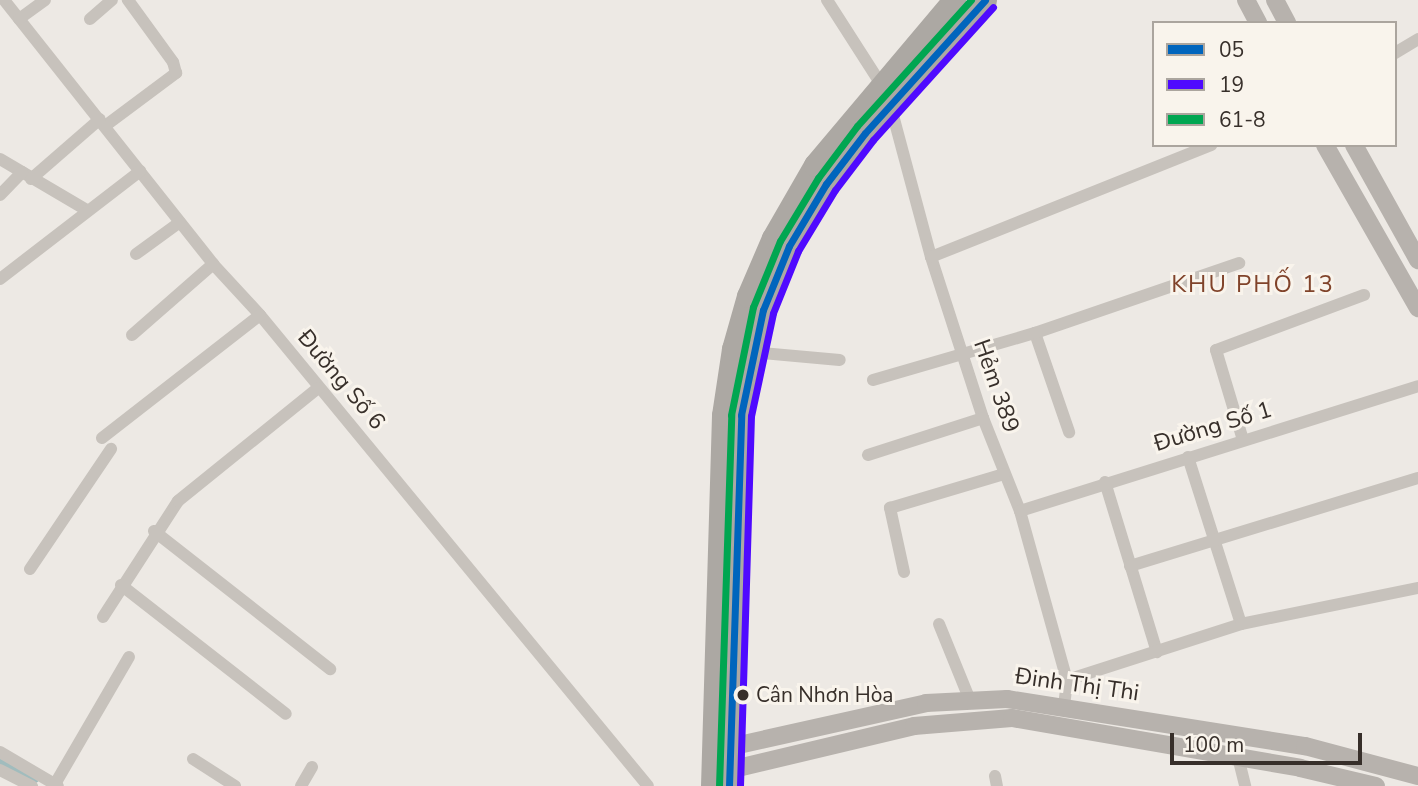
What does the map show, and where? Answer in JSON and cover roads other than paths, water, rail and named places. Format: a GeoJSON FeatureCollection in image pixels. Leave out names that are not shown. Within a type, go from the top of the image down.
{"type":"FeatureCollection","features":[{"type":"Feature","properties":{"kind":"highway"},"geometry":{"type":"LineString","coordinates":[[721,769],[738,461],[751,352],[775,277],[807,212],[886,94],[954,0]]}},
{"type":"Feature","properties":{"kind":"highway"},"geometry":{"type":"LineString","coordinates":[[721,769],[720,461],[733,349],[748,296],[792,200],[848,121],[886,94],[985,0]]}},
{"type":"Feature","properties":{"kind":"street","name":"Đường Số 6"},"geometry":{"type":"LineString","coordinates":[[4,0],[214,264],[260,314],[318,388],[648,786]]}},
{"type":"Feature","properties":{"kind":"street"},"geometry":{"type":"LineString","coordinates":[[19,19],[46,0]]}},
{"type":"Feature","properties":{"kind":"street"},"geometry":{"type":"LineString","coordinates":[[90,19],[112,0]]}},
{"type":"Feature","properties":{"kind":"street"},"geometry":{"type":"LineString","coordinates":[[0,195],[176,73],[173,62],[128,0]]}},
{"type":"Feature","properties":{"kind":"street","name":"Hẻm 389"},"geometry":{"type":"LineString","coordinates":[[827,0],[886,94],[931,257],[983,418],[1020,511],[1067,680]]}},
{"type":"Feature","properties":{"kind":"street"},"geometry":{"type":"LineString","coordinates":[[1246,0],[1257,21]]}},
{"type":"Feature","properties":{"kind":"street"},"geometry":{"type":"LineString","coordinates":[[1275,0],[1286,21]]}},
{"type":"Feature","properties":{"kind":"street"},"geometry":{"type":"LineString","coordinates":[[1397,52],[1418,39]]}},
{"type":"Feature","properties":{"kind":"street"},"geometry":{"type":"LineString","coordinates":[[931,257],[1206,147]]}},
{"type":"Feature","properties":{"kind":"street"},"geometry":{"type":"LineString","coordinates":[[1326,147],[1418,308]]}},
{"type":"Feature","properties":{"kind":"street"},"geometry":{"type":"LineString","coordinates":[[1355,147],[1418,260]]}},
{"type":"Feature","properties":{"kind":"street"},"geometry":{"type":"LineString","coordinates":[[0,159],[85,209]]}},
{"type":"Feature","properties":{"kind":"street"},"geometry":{"type":"LineString","coordinates":[[0,279],[85,209],[141,171]]}},
{"type":"Feature","properties":{"kind":"street"},"geometry":{"type":"LineString","coordinates":[[136,254],[180,222]]}},
{"type":"Feature","properties":{"kind":"street"},"geometry":{"type":"LineString","coordinates":[[873,380],[1035,333],[1239,263]]}},
{"type":"Feature","properties":{"kind":"street"},"geometry":{"type":"LineString","coordinates":[[132,335],[214,264]]}},
{"type":"Feature","properties":{"kind":"street"},"geometry":{"type":"LineString","coordinates":[[1243,440],[1216,350],[1364,295]]}},
{"type":"Feature","properties":{"kind":"street"},"geometry":{"type":"LineString","coordinates":[[102,438],[260,314]]}},
{"type":"Feature","properties":{"kind":"street"},"geometry":{"type":"LineString","coordinates":[[1035,333],[1069,432]]}},
{"type":"Feature","properties":{"kind":"street"},"geometry":{"type":"LineString","coordinates":[[751,352],[840,360]]}},
{"type":"Feature","properties":{"kind":"street","name":"Đường Số 1"},"geometry":{"type":"LineString","coordinates":[[1020,511],[1105,482],[1418,386]]}},
{"type":"Feature","properties":{"kind":"street"},"geometry":{"type":"LineString","coordinates":[[103,617],[154,531],[178,501],[318,388]]}},
{"type":"Feature","properties":{"kind":"street"},"geometry":{"type":"LineString","coordinates":[[868,455],[983,418]]}},
{"type":"Feature","properties":{"kind":"street"},"geometry":{"type":"LineString","coordinates":[[30,569],[111,449]]}},
{"type":"Feature","properties":{"kind":"street"},"geometry":{"type":"LineString","coordinates":[[1188,457],[1241,624]]}},
{"type":"Feature","properties":{"kind":"street"},"geometry":{"type":"LineString","coordinates":[[904,572],[890,508],[1004,474]]}},
{"type":"Feature","properties":{"kind":"street"},"geometry":{"type":"LineString","coordinates":[[1130,566],[1418,478]]}},
{"type":"Feature","properties":{"kind":"street"},"geometry":{"type":"LineString","coordinates":[[1105,482],[1157,652]]}},
{"type":"Feature","properties":{"kind":"street"},"geometry":{"type":"LineString","coordinates":[[154,531],[330,669]]}},
{"type":"Feature","properties":{"kind":"street"},"geometry":{"type":"LineString","coordinates":[[121,585],[286,714]]}},
{"type":"Feature","properties":{"kind":"street"},"geometry":{"type":"LineString","coordinates":[[1064,706],[1067,680],[1241,624],[1418,588]]}},
{"type":"Feature","properties":{"kind":"street"},"geometry":{"type":"LineString","coordinates":[[939,624],[969,698]]}},
{"type":"Feature","properties":{"kind":"street"},"geometry":{"type":"LineString","coordinates":[[0,752],[57,785],[129,657]]}},
{"type":"Feature","properties":{"kind":"street","name":"Đinh Thị Thi"},"geometry":{"type":"LineString","coordinates":[[721,769],[900,707],[969,698],[1064,706],[1305,746],[1418,776]]}},
{"type":"Feature","properties":{"kind":"street","name":"Đinh Thị Thi"},"geometry":{"type":"LineString","coordinates":[[721,769],[914,726],[988,718],[1060,725],[1238,757],[1376,786]]}},
{"type":"Feature","properties":{"kind":"street"},"geometry":{"type":"LineString","coordinates":[[1238,757],[1245,786]]}},
{"type":"Feature","properties":{"kind":"street"},"geometry":{"type":"LineString","coordinates":[[193,759],[227,784]]}},
{"type":"Feature","properties":{"kind":"street"},"geometry":{"type":"LineString","coordinates":[[300,786],[312,767]]}},
{"type":"Feature","properties":{"kind":"street"},"geometry":{"type":"LineString","coordinates":[[0,769],[32,786]]}},
{"type":"Feature","properties":{"kind":"waterway"},"geometry":{"type":"LineString","coordinates":[[0,760],[33,777]]}},
{"type":"Feature","properties":{"kind":"place","name":"Cân Nhơn Hòa"},"geometry":{"type":"Point","coordinates":[743,695]}},
{"type":"Feature","properties":{"kind":"district","name":"KHU PHỐ 13"},"geometry":{"type":"Point","coordinates":[1253,285]}}]}
